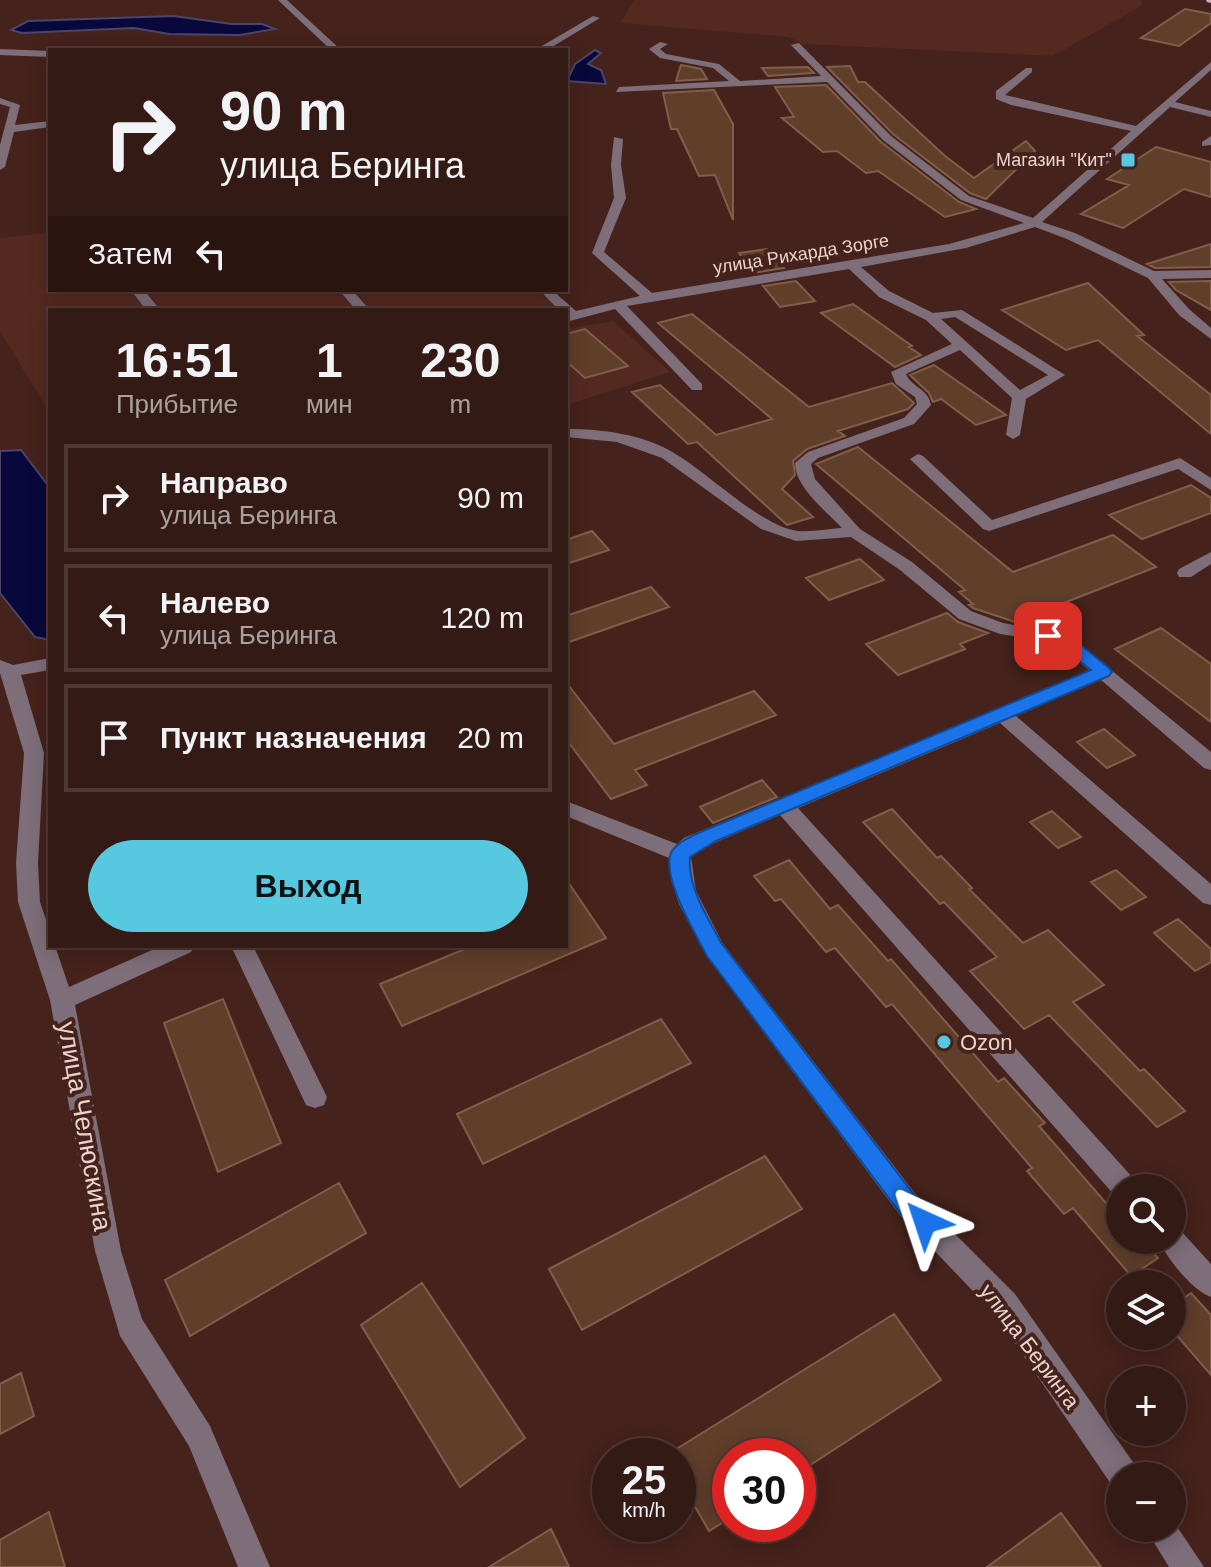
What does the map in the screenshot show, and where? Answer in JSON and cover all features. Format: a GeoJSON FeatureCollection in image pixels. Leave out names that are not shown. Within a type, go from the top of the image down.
{"type":"FeatureCollection","features":[{"type":"Feature","properties":{"kind":"street"},"geometry":{"type":"LineString","coordinates":[[282,0],[334,48]]}},
{"type":"Feature","properties":{"kind":"street"},"geometry":{"type":"LineString","coordinates":[[544,48],[596,18]]}},
{"type":"Feature","properties":{"kind":"street"},"geometry":{"type":"LineString","coordinates":[[663,44],[654,49],[663,56],[716,66],[736,82]]}},
{"type":"Feature","properties":{"kind":"street"},"geometry":{"type":"LineString","coordinates":[[796,45],[903,152],[965,198],[1084,242],[1152,275],[1184,312],[1211,335]]}},
{"type":"Feature","properties":{"kind":"street"},"geometry":{"type":"LineString","coordinates":[[0,52],[48,54]]}},
{"type":"Feature","properties":{"kind":"street"},"geometry":{"type":"LineString","coordinates":[[0,62],[15,53]]}},
{"type":"Feature","properties":{"kind":"street","name":"улица Рихарда Зорге"},"geometry":{"type":"LineString","coordinates":[[570,317],[648,296],[955,247],[1033,224],[1211,65]]}},
{"type":"Feature","properties":{"kind":"street"},"geometry":{"type":"LineString","coordinates":[[1029,70],[1000,93],[1000,97],[1140,130]]}},
{"type":"Feature","properties":{"kind":"street"},"geometry":{"type":"LineString","coordinates":[[619,90],[828,79]]}},
{"type":"Feature","properties":{"kind":"street"},"geometry":{"type":"LineString","coordinates":[[0,101],[15,105],[0,167]]}},
{"type":"Feature","properties":{"kind":"street"},"geometry":{"type":"LineString","coordinates":[[1169,104],[1211,114]]}},
{"type":"Feature","properties":{"kind":"street"},"geometry":{"type":"LineString","coordinates":[[10,129],[48,124]]}},
{"type":"Feature","properties":{"kind":"street"},"geometry":{"type":"LineString","coordinates":[[618,139],[616,165],[620,198],[598,253],[648,296]]}},
{"type":"Feature","properties":{"kind":"street"},"geometry":{"type":"LineString","coordinates":[[852,265],[884,294],[931,317],[1019,397]]}},
{"type":"Feature","properties":{"kind":"street"},"geometry":{"type":"LineString","coordinates":[[1152,275],[1211,274]]}},
{"type":"Feature","properties":{"kind":"street"},"geometry":{"type":"LineString","coordinates":[[139,292],[151,308]]}},
{"type":"Feature","properties":{"kind":"street"},"geometry":{"type":"LineString","coordinates":[[347,292],[361,308]]}},
{"type":"Feature","properties":{"kind":"street"},"geometry":{"type":"LineString","coordinates":[[547,292],[562,308]]}},
{"type":"Feature","properties":{"kind":"street"},"geometry":{"type":"LineString","coordinates":[[617,304],[697,387]]}},
{"type":"Feature","properties":{"kind":"street"},"geometry":{"type":"LineString","coordinates":[[931,317],[957,313],[1058,375],[1019,397]]}},
{"type":"Feature","properties":{"kind":"street"},"geometry":{"type":"LineString","coordinates":[[963,344],[898,372],[901,381],[922,395],[924,405],[909,421],[813,455],[803,463],[803,473],[854,532],[906,566],[965,615],[1000,628],[1048,636],[1076,650],[1211,763]]}},
{"type":"Feature","properties":{"kind":"street"},"geometry":{"type":"LineString","coordinates":[[1013,435],[1019,397]]}},
{"type":"Feature","properties":{"kind":"street"},"geometry":{"type":"LineString","coordinates":[[568,433],[617,436],[657,450],[779,532],[813,536],[854,532]]}},
{"type":"Feature","properties":{"kind":"street"},"geometry":{"type":"LineString","coordinates":[[918,459],[989,526],[1180,463],[1211,485]]}},
{"type":"Feature","properties":{"kind":"street"},"geometry":{"type":"LineString","coordinates":[[1185,573],[1211,557]]}},
{"type":"Feature","properties":{"kind":"street"},"geometry":{"type":"LineString","coordinates":[[5,669],[48,664]]}},
{"type":"Feature","properties":{"kind":"street","name":"улица Челюскина"},"geometry":{"type":"LineString","coordinates":[[5,669],[34,753],[34,784],[28,825],[29,902],[62,1000],[118,1292],[130,1326],[200,1436],[254,1567]]}},
{"type":"Feature","properties":{"kind":"street"},"geometry":{"type":"LineString","coordinates":[[568,809],[680,854],[691,844],[1103,672]]}},
{"type":"Feature","properties":{"kind":"street"},"geometry":{"type":"LineString","coordinates":[[1003,715],[1211,897]]}},
{"type":"Feature","properties":{"kind":"street"},"geometry":{"type":"LineString","coordinates":[[784,806],[1113,1174]]}},
{"type":"Feature","properties":{"kind":"street","name":"улица Беринга"},"geometry":{"type":"LineString","coordinates":[[680,854],[682,876],[695,913],[715,950],[908,1205],[1005,1304],[1114,1462]]}},
{"type":"Feature","properties":{"kind":"street"},"geometry":{"type":"LineString","coordinates":[[62,1000],[179,948]]}},
{"type":"Feature","properties":{"kind":"street"},"geometry":{"type":"LineString","coordinates":[[243,948],[315,1097]]}},
{"type":"Feature","properties":{"kind":"street"},"geometry":{"type":"LineString","coordinates":[[1184,1254],[1211,1284]]}},
{"type":"Feature","properties":{"kind":"street"},"geometry":{"type":"LineString","coordinates":[[1170,1542],[1188,1567]]}},
{"type":"Feature","properties":{"kind":"shaded area"},"geometry":{"type":"Polygon","coordinates":[[[634,0],[1140,0],[1143,5],[1053,56],[804,44],[788,37],[620,23],[634,0]]]}},
{"type":"Feature","properties":{"kind":"shaded area"},"geometry":{"type":"Polygon","coordinates":[[[173,16],[232,24],[262,24],[275,29],[240,35],[169,34],[134,28],[22,33],[11,30],[28,21],[173,16]]]}},
{"type":"Feature","properties":{"kind":"shaded area"},"geometry":{"type":"Polygon","coordinates":[[[595,50],[601,53],[588,64],[601,70],[606,84],[568,81],[575,64],[595,50]]]}},
{"type":"Feature","properties":{"kind":"shaded area"},"geometry":{"type":"Polygon","coordinates":[[[48,206],[48,292],[538,292],[558,308],[48,308],[48,411],[0,331],[0,238],[47,233],[48,206]]]}},
{"type":"Feature","properties":{"kind":"shaded area"},"geometry":{"type":"Polygon","coordinates":[[[613,321],[670,372],[568,404],[568,329],[613,321]]]}},
{"type":"Feature","properties":{"kind":"shaded area"},"geometry":{"type":"Polygon","coordinates":[[[21,450],[48,485],[48,640],[35,637],[0,593],[0,451],[21,450]]]}},
{"type":"Feature","properties":{"kind":"building"},"geometry":{"type":"Polygon","coordinates":[[[1185,9],[1211,14],[1211,23],[1179,46],[1141,38],[1185,9]]]}},
{"type":"Feature","properties":{"kind":"building"},"geometry":{"type":"Polygon","coordinates":[[[681,65],[701,69],[707,79],[676,81],[681,65]]]}},
{"type":"Feature","properties":{"kind":"building"},"geometry":{"type":"Polygon","coordinates":[[[850,66],[858,82],[865,82],[945,156],[974,178],[1026,141],[1035,151],[986,199],[970,193],[893,134],[827,67],[850,66]]]}},
{"type":"Feature","properties":{"kind":"building"},"geometry":{"type":"Polygon","coordinates":[[[808,67],[814,73],[768,76],[762,68],[808,67]]]}},
{"type":"Feature","properties":{"kind":"building"},"geometry":{"type":"Polygon","coordinates":[[[826,85],[881,142],[959,202],[976,209],[945,217],[878,171],[866,173],[837,151],[823,152],[782,118],[794,117],[775,87],[826,85]]]}},
{"type":"Feature","properties":{"kind":"building"},"geometry":{"type":"Polygon","coordinates":[[[714,90],[733,124],[733,220],[715,175],[699,176],[677,129],[671,129],[663,93],[714,90]]]}},
{"type":"Feature","properties":{"kind":"building"},"geometry":{"type":"Polygon","coordinates":[[[1156,147],[1211,162],[1211,197],[1184,189],[1123,228],[1081,214],[1129,185],[1107,179],[1156,147]]]}},
{"type":"Feature","properties":{"kind":"building"},"geometry":{"type":"Polygon","coordinates":[[[1211,244],[1211,267],[1155,268],[1147,264],[1211,244]]]}},
{"type":"Feature","properties":{"kind":"building"},"geometry":{"type":"Polygon","coordinates":[[[767,249],[784,268],[753,273],[739,253],[767,249]]]}},
{"type":"Feature","properties":{"kind":"building"},"geometry":{"type":"Polygon","coordinates":[[[796,281],[815,301],[780,307],[763,286],[796,281]]]}},
{"type":"Feature","properties":{"kind":"building"},"geometry":{"type":"Polygon","coordinates":[[[1211,281],[1211,310],[1176,290],[1169,282],[1211,281]]]}},
{"type":"Feature","properties":{"kind":"building"},"geometry":{"type":"Polygon","coordinates":[[[1088,283],[1144,335],[1137,336],[1211,395],[1211,434],[1098,340],[1066,350],[1002,310],[1088,283]]]}},
{"type":"Feature","properties":{"kind":"building"},"geometry":{"type":"Polygon","coordinates":[[[853,304],[921,355],[895,367],[821,313],[853,304]]]}},
{"type":"Feature","properties":{"kind":"building"},"geometry":{"type":"Polygon","coordinates":[[[692,314],[809,407],[892,383],[914,403],[908,409],[838,431],[845,436],[807,449],[793,461],[795,475],[782,489],[813,517],[787,525],[697,442],[688,444],[632,392],[660,385],[716,435],[772,419],[658,323],[692,314]]]}},
{"type":"Feature","properties":{"kind":"building"},"geometry":{"type":"Polygon","coordinates":[[[585,329],[628,366],[585,378],[568,363],[568,333],[585,329]]]}},
{"type":"Feature","properties":{"kind":"building"},"geometry":{"type":"Polygon","coordinates":[[[934,365],[1006,415],[976,425],[941,399],[933,402],[929,393],[910,375],[934,365]]]}},
{"type":"Feature","properties":{"kind":"building"},"geometry":{"type":"Polygon","coordinates":[[[858,447],[1013,572],[1113,535],[1156,567],[1015,622],[973,608],[969,605],[973,604],[959,592],[965,590],[816,464],[858,447]]]}},
{"type":"Feature","properties":{"kind":"building"},"geometry":{"type":"Polygon","coordinates":[[[1191,485],[1211,498],[1211,513],[1142,539],[1109,515],[1191,485]]]}},
{"type":"Feature","properties":{"kind":"building"},"geometry":{"type":"Polygon","coordinates":[[[592,531],[609,550],[568,563],[568,539],[592,531]]]}},
{"type":"Feature","properties":{"kind":"building"},"geometry":{"type":"Polygon","coordinates":[[[860,559],[884,580],[829,600],[806,578],[860,559]]]}},
{"type":"Feature","properties":{"kind":"building"},"geometry":{"type":"Polygon","coordinates":[[[651,587],[669,607],[568,642],[568,615],[651,587]]]}},
{"type":"Feature","properties":{"kind":"building"},"geometry":{"type":"Polygon","coordinates":[[[947,613],[958,622],[988,633],[960,644],[965,649],[898,675],[866,644],[947,613]]]}},
{"type":"Feature","properties":{"kind":"building"},"geometry":{"type":"Polygon","coordinates":[[[1161,628],[1211,664],[1211,722],[1115,649],[1161,628]]]}},
{"type":"Feature","properties":{"kind":"building"},"geometry":{"type":"Polygon","coordinates":[[[568,685],[614,744],[754,691],[776,715],[635,770],[647,785],[611,799],[568,742],[568,685]]]}},
{"type":"Feature","properties":{"kind":"building"},"geometry":{"type":"Polygon","coordinates":[[[1104,729],[1135,755],[1107,768],[1077,742],[1104,729]]]}},
{"type":"Feature","properties":{"kind":"building"},"geometry":{"type":"Polygon","coordinates":[[[762,780],[777,797],[713,823],[700,807],[762,780]]]}},
{"type":"Feature","properties":{"kind":"building"},"geometry":{"type":"Polygon","coordinates":[[[892,809],[1023,943],[1048,930],[1104,985],[1073,1002],[1140,1071],[1144,1069],[1185,1111],[1157,1127],[1049,1015],[1024,1029],[970,971],[997,957],[944,902],[940,904],[863,822],[892,809]]]}},
{"type":"Feature","properties":{"kind":"building"},"geometry":{"type":"Polygon","coordinates":[[[1052,811],[1081,837],[1058,848],[1030,822],[1052,811]]]}},
{"type":"Feature","properties":{"kind":"building"},"geometry":{"type":"Polygon","coordinates":[[[789,860],[830,909],[838,905],[888,961],[891,959],[998,1082],[1004,1078],[1045,1123],[1039,1126],[1106,1203],[1106,1247],[1073,1208],[1064,1214],[1027,1171],[1032,1168],[892,1004],[886,1007],[835,948],[826,952],[781,899],[775,901],[754,876],[789,860]]]}},
{"type":"Feature","properties":{"kind":"building"},"geometry":{"type":"Polygon","coordinates":[[[1116,870],[1146,897],[1121,910],[1091,882],[1116,870]]]}},
{"type":"Feature","properties":{"kind":"building"},"geometry":{"type":"Polygon","coordinates":[[[568,882],[606,938],[402,1026],[380,984],[467,948],[568,948],[568,882]]]}},
{"type":"Feature","properties":{"kind":"building"},"geometry":{"type":"Polygon","coordinates":[[[1178,919],[1211,949],[1211,962],[1195,971],[1154,933],[1178,919]]]}},
{"type":"Feature","properties":{"kind":"building"},"geometry":{"type":"Polygon","coordinates":[[[223,999],[281,1143],[218,1172],[164,1023],[223,999]]]}},
{"type":"Feature","properties":{"kind":"building"},"geometry":{"type":"Polygon","coordinates":[[[661,1019],[691,1063],[483,1164],[457,1114],[661,1019]]]}},
{"type":"Feature","properties":{"kind":"building"},"geometry":{"type":"Polygon","coordinates":[[[765,1156],[802,1209],[582,1330],[549,1269],[765,1156]]]}},
{"type":"Feature","properties":{"kind":"building"},"geometry":{"type":"Polygon","coordinates":[[[339,1183],[366,1233],[190,1336],[165,1280],[339,1183]]]}},
{"type":"Feature","properties":{"kind":"building"},"geometry":{"type":"Polygon","coordinates":[[[1112,1254],[1154,1254],[1158,1258],[1140,1270],[1126,1270],[1112,1254]]]}},
{"type":"Feature","properties":{"kind":"building"},"geometry":{"type":"Polygon","coordinates":[[[422,1283],[525,1438],[460,1487],[361,1325],[422,1283]]]}},
{"type":"Feature","properties":{"kind":"building"},"geometry":{"type":"Polygon","coordinates":[[[1191,1293],[1211,1315],[1211,1375],[1186,1346],[1186,1296],[1191,1293]]]}},
{"type":"Feature","properties":{"kind":"building"},"geometry":{"type":"Polygon","coordinates":[[[894,1314],[941,1380],[816,1461],[816,1438],[712,1438],[712,1529],[709,1531],[696,1508],[694,1438],[894,1314]]]}},
{"type":"Feature","properties":{"kind":"building"},"geometry":{"type":"Polygon","coordinates":[[[21,1373],[34,1416],[0,1434],[0,1384],[21,1373]]]}},
{"type":"Feature","properties":{"kind":"building"},"geometry":{"type":"Polygon","coordinates":[[[49,1512],[65,1567],[0,1567],[0,1540],[49,1512]]]}},
{"type":"Feature","properties":{"kind":"building"},"geometry":{"type":"Polygon","coordinates":[[[1061,1513],[1101,1567],[987,1567],[1061,1513]]]}},
{"type":"Feature","properties":{"kind":"building"},"geometry":{"type":"Polygon","coordinates":[[[551,1529],[569,1567],[489,1567],[551,1529]]]}},
{"type":"Feature","properties":{"kind":"place","name":"Магазин \"Кит\""},"geometry":{"type":"Point","coordinates":[1128,160]}},
{"type":"Feature","properties":{"kind":"place","name":"Ozon"},"geometry":{"type":"Point","coordinates":[944,1042]}},
{"type":"Feature","properties":{"kind":"route"},"geometry":{"type":"LineString","coordinates":[[925,1222],[908,1205],[715,950],[695,913],[679,869],[680,854],[691,844],[1103,672],[1076,650],[1048,636]]}}]}
